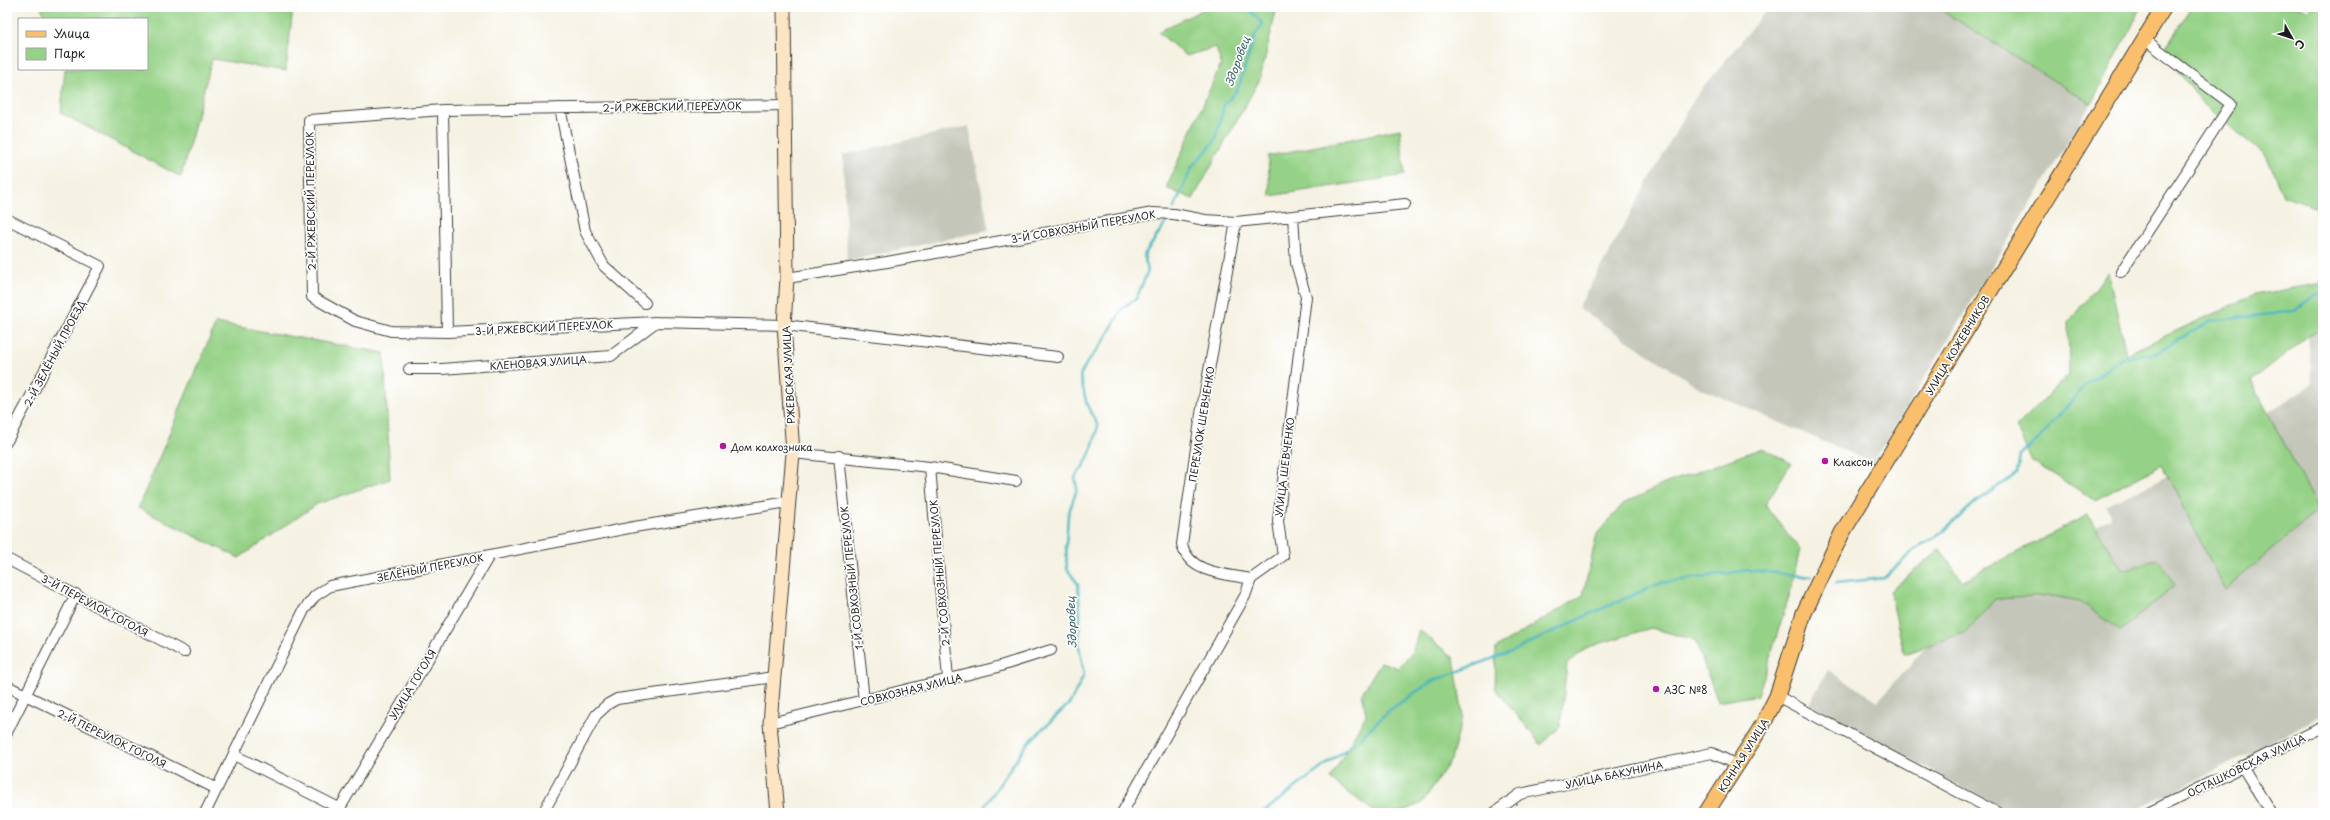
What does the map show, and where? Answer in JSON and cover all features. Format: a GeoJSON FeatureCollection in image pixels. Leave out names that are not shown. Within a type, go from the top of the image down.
{"type":"FeatureCollection","features":[{"type":"Feature","properties":{"kind":"main road","name":"РЖЕВСКАЯ УЛИЦА"},"geometry":{"type":"LineString","coordinates":[[778,813],[770,723],[793,453],[784,325],[787,278],[784,7]]}},
{"type":"Feature","properties":{"kind":"main road","name":"УЛИЦА КОЖЕВНИКОВ"},"geometry":{"type":"LineString","coordinates":[[1777,696],[1804,613],[1842,533],[2164,7]]}},
{"type":"Feature","properties":{"kind":"main road","name":"КОННАЯ УЛИЦА"},"geometry":{"type":"LineString","coordinates":[[1706,813],[1762,726],[1777,696]]}},
{"type":"Feature","properties":{"kind":"street"},"geometry":{"type":"LineString","coordinates":[[2121,272],[2231,104],[2144,39]]}},
{"type":"Feature","properties":{"kind":"street","name":"2-Й РЖЕВСКИЙ ПЕРЕУЛОК"},"geometry":{"type":"LineString","coordinates":[[312,297],[309,120],[443,110],[785,104]]}},
{"type":"Feature","properties":{"kind":"street"},"geometry":{"type":"LineString","coordinates":[[560,108],[585,232],[604,266],[645,303]]}},
{"type":"Feature","properties":{"kind":"street"},"geometry":{"type":"LineString","coordinates":[[443,110],[447,332]]}},
{"type":"Feature","properties":{"kind":"street","name":"3-Й СОВХОЗНЫЙ ПЕРЕУЛОК"},"geometry":{"type":"LineString","coordinates":[[787,278],[887,262],[1153,213],[1174,214],[1205,220],[1236,222],[1405,204]]}},
{"type":"Feature","properties":{"kind":"street","name":"УЛИЦА ШЕВЧЕНКО"},"geometry":{"type":"LineString","coordinates":[[1251,579],[1284,556],[1278,521],[1306,297],[1296,263],[1293,216]]}},
{"type":"Feature","properties":{"kind":"street","name":"2-Й ЗЕЛЁНЫЙ ПРОЕЗД"},"geometry":{"type":"LineString","coordinates":[[7,219],[100,266],[7,441]]}},
{"type":"Feature","properties":{"kind":"street","name":"ПЕРЕУЛОК ШЕВЧЕНКО"},"geometry":{"type":"LineString","coordinates":[[1236,222],[1201,414],[1182,544],[1184,554],[1204,570],[1251,579]]}},
{"type":"Feature","properties":{"kind":"street","name":"3-Й РЖЕВСКИЙ ПЕРЕУЛОК"},"geometry":{"type":"LineString","coordinates":[[312,297],[355,321],[391,331],[447,332],[656,322],[784,325]]}},
{"type":"Feature","properties":{"kind":"street","name":"КЛЕНОВАЯ УЛИЦА"},"geometry":{"type":"LineString","coordinates":[[409,369],[611,356],[656,322]]}},
{"type":"Feature","properties":{"kind":"street"},"geometry":{"type":"LineString","coordinates":[[784,325],[1058,357]]}},
{"type":"Feature","properties":{"kind":"street"},"geometry":{"type":"LineString","coordinates":[[793,453],[839,456],[930,467],[1016,481]]}},
{"type":"Feature","properties":{"kind":"street","name":"1-Й СОВХОЗНЫЙ ПЕРЕУЛОК"},"geometry":{"type":"LineString","coordinates":[[839,456],[864,701]]}},
{"type":"Feature","properties":{"kind":"street","name":"2-Й СОВХОЗНЫЙ ПЕРЕУЛОК"},"geometry":{"type":"LineString","coordinates":[[930,467],[948,679]]}},
{"type":"Feature","properties":{"kind":"street","name":"ЗЕЛЁНЫЙ ПЕРЕУЛОК"},"geometry":{"type":"LineString","coordinates":[[205,813],[234,755],[292,630],[304,610],[315,596],[330,586],[634,527],[788,502]]}},
{"type":"Feature","properties":{"kind":"street","name":"УЛИЦА ГОГОЛЯ"},"geometry":{"type":"LineString","coordinates":[[338,810],[488,556]]}},
{"type":"Feature","properties":{"kind":"street","name":"3-Й ПЕРЕУЛОК ГОГОЛЯ"},"geometry":{"type":"LineString","coordinates":[[7,558],[184,652]]}},
{"type":"Feature","properties":{"kind":"street"},"geometry":{"type":"LineString","coordinates":[[1122,813],[1245,596],[1251,579]]}},
{"type":"Feature","properties":{"kind":"street"},"geometry":{"type":"LineString","coordinates":[[7,732],[76,594]]}},
{"type":"Feature","properties":{"kind":"street","name":"СОВХОЗНАЯ УЛИЦА"},"geometry":{"type":"LineString","coordinates":[[770,723],[1002,666],[1051,650]]}},
{"type":"Feature","properties":{"kind":"street"},"geometry":{"type":"LineString","coordinates":[[542,813],[596,715],[608,704],[617,699],[774,678]]}},
{"type":"Feature","properties":{"kind":"street","name":"2-Й ПЕРЕУЛОК ГОГОЛЯ"},"geometry":{"type":"LineString","coordinates":[[7,686],[217,789]]}},
{"type":"Feature","properties":{"kind":"street"},"geometry":{"type":"LineString","coordinates":[[1777,696],[1998,813]]}},
{"type":"Feature","properties":{"kind":"street","name":"ОСТАШКОВСКАЯ УЛИЦА"},"geometry":{"type":"LineString","coordinates":[[2148,813],[2323,727]]}},
{"type":"Feature","properties":{"kind":"street","name":"УЛИЦА БАКУНИНА"},"geometry":{"type":"LineString","coordinates":[[1494,813],[1520,794],[1712,753],[1737,765]]}},
{"type":"Feature","properties":{"kind":"street"},"geometry":{"type":"LineString","coordinates":[[234,755],[338,810]]}},
{"type":"Feature","properties":{"kind":"street"},"geometry":{"type":"LineString","coordinates":[[2242,766],[2271,813]]}},
{"type":"Feature","properties":{"kind":"shaded area"},"geometry":{"type":"Polygon","coordinates":[[[1769,7],[1936,7],[2091,104],[1873,463],[1700,388],[1578,308],[1694,99],[1769,7]]]}},
{"type":"Feature","properties":{"kind":"shaded area"},"geometry":{"type":"Polygon","coordinates":[[[969,126],[989,230],[847,261],[843,155],[969,126]]]}},
{"type":"Feature","properties":{"kind":"shaded area"},"geometry":{"type":"Polygon","coordinates":[[[2323,329],[2323,716],[2131,813],[2009,813],[1809,704],[1828,670],[1878,701],[1946,624],[1953,603],[2111,518],[2106,506],[2177,471],[2312,384],[2308,336],[2323,329]]]}},
{"type":"Feature","properties":{"kind":"green space"},"geometry":{"type":"Polygon","coordinates":[[[41,7],[293,7],[286,71],[212,59],[181,177],[61,113],[65,70],[148,70],[148,18],[46,18],[41,7]]]}},
{"type":"Feature","properties":{"kind":"green space"},"geometry":{"type":"Polygon","coordinates":[[[1208,7],[1277,7],[1260,79],[1193,199],[1166,188],[1221,64],[1216,47],[1186,56],[1158,32],[1208,7]]]}},
{"type":"Feature","properties":{"kind":"green space"},"geometry":{"type":"Polygon","coordinates":[[[1936,7],[2142,7],[2091,104],[1936,7]]]}},
{"type":"Feature","properties":{"kind":"green space"},"geometry":{"type":"Polygon","coordinates":[[[2192,7],[2300,7],[2307,10],[2310,7],[2323,7],[2323,210],[2283,196],[2267,157],[2202,103],[2163,51],[2192,7]]]}},
{"type":"Feature","properties":{"kind":"green space"},"geometry":{"type":"Polygon","coordinates":[[[1400,129],[1405,175],[1270,196],[1268,156],[1400,129]]]}},
{"type":"Feature","properties":{"kind":"green space"},"geometry":{"type":"Polygon","coordinates":[[[2108,272],[2126,354],[2254,295],[2323,283],[2323,329],[2308,336],[2251,381],[2319,509],[2225,590],[2162,465],[2095,500],[2032,461],[2016,427],[2069,374],[2068,323],[2108,272]]]}},
{"type":"Feature","properties":{"kind":"green space"},"geometry":{"type":"Polygon","coordinates":[[[216,323],[384,353],[390,479],[317,504],[239,558],[138,508],[216,323]]]}},
{"type":"Feature","properties":{"kind":"green space"},"geometry":{"type":"Polygon","coordinates":[[[1762,448],[1791,463],[1765,505],[1800,549],[1790,593],[1758,695],[1718,702],[1695,640],[1651,628],[1588,647],[1567,664],[1560,727],[1541,745],[1495,688],[1496,648],[1583,595],[1597,534],[1623,504],[1664,484],[1762,448]]]}},
{"type":"Feature","properties":{"kind":"green space"},"geometry":{"type":"Polygon","coordinates":[[[2088,515],[2123,571],[2157,559],[2175,585],[2120,631],[2080,601],[2052,596],[1995,599],[1966,632],[1904,654],[1890,591],[1940,549],[1962,581],[2088,515]]]}},
{"type":"Feature","properties":{"kind":"green space"},"geometry":{"type":"Polygon","coordinates":[[[1419,630],[1454,658],[1463,716],[1451,760],[1422,803],[1400,813],[1376,813],[1330,779],[1366,715],[1362,693],[1381,662],[1398,668],[1413,651],[1419,630]]]}},
{"type":"Feature","properties":{"kind":"waterway","name":"Здоровец"},"geometry":{"type":"LineString","coordinates":[[1174,208],[1192,167],[1215,141],[1224,105],[1238,89],[1255,35],[1263,24],[1247,7]]}},
{"type":"Feature","properties":{"kind":"waterway","name":"Здоровец"},"geometry":{"type":"LineString","coordinates":[[980,813],[1027,744],[1070,703],[1084,675],[1079,645],[1080,615],[1078,584],[1067,569],[1066,546],[1068,515],[1077,489],[1075,477],[1087,460],[1098,426],[1087,405],[1080,376],[1086,364],[1104,341],[1123,307],[1136,299],[1148,271],[1144,255],[1167,221]]}},
{"type":"Feature","properties":{"kind":"waterway"},"geometry":{"type":"LineString","coordinates":[[1836,583],[1884,578],[1911,553],[1946,529],[1978,500],[2017,474],[2020,455],[2039,439],[2084,386],[2122,358],[2155,353],[2211,321],[2294,311],[2323,291]]}},
{"type":"Feature","properties":{"kind":"waterway"},"geometry":{"type":"LineString","coordinates":[[1262,813],[1357,741],[1391,709],[1432,681],[1511,652],[1596,611],[1661,583],[1749,570],[1812,577]]}},
{"type":"Feature","properties":{"kind":"place","name":"Дом колхозника"},"geometry":{"type":"Point","coordinates":[723,446]}},
{"type":"Feature","properties":{"kind":"place","name":"Клаксон"},"geometry":{"type":"Point","coordinates":[1825,461]}},
{"type":"Feature","properties":{"kind":"place","name":"АЗС №8"},"geometry":{"type":"Point","coordinates":[1656,689]}}]}
